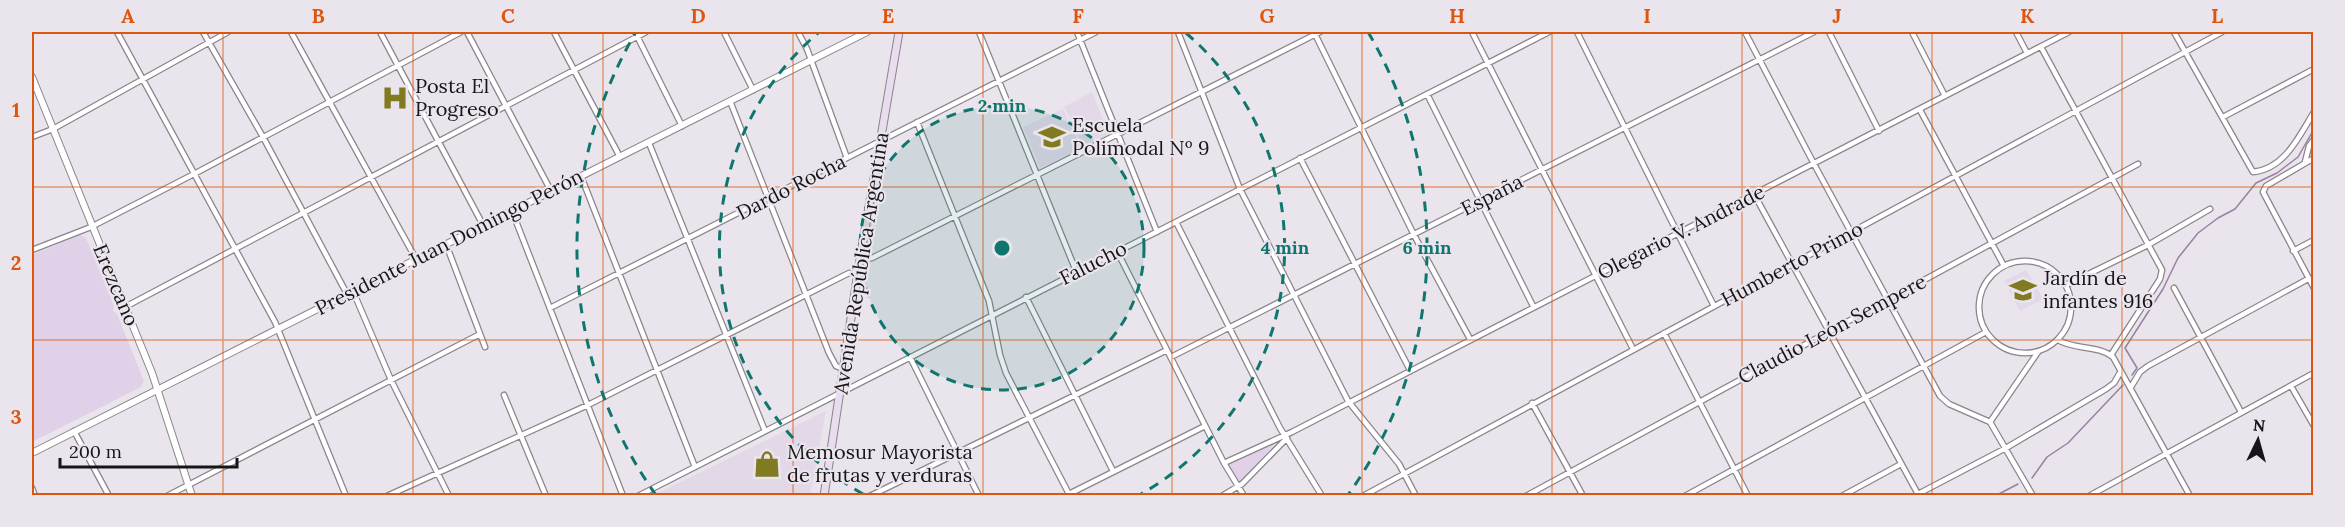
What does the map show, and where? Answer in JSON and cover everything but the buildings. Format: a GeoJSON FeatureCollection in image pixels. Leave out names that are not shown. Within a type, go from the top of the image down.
{"type":"FeatureCollection","features":[{"type":"Feature","properties":{"kind":"main road","name":"Avenida República Argentina"},"geometry":{"type":"LineString","coordinates":[[824,495],[860,259],[899,32]]}},
{"type":"Feature","properties":{"kind":"street"},"geometry":{"type":"LineString","coordinates":[[117,32],[278,328],[346,495]]}},
{"type":"Feature","properties":{"kind":"street"},"geometry":{"type":"LineString","coordinates":[[203,32],[350,292],[449,495]]}},
{"type":"Feature","properties":{"kind":"street"},"geometry":{"type":"LineString","coordinates":[[32,137],[53,129],[228,32]]}},
{"type":"Feature","properties":{"kind":"street"},"geometry":{"type":"LineString","coordinates":[[291,32],[416,260]]}},
{"type":"Feature","properties":{"kind":"street"},"geometry":{"type":"LineString","coordinates":[[380,32],[483,225]]}},
{"type":"Feature","properties":{"kind":"street"},"geometry":{"type":"LineString","coordinates":[[32,250],[91,226],[194,174],[461,32]]}},
{"type":"Feature","properties":{"kind":"street"},"geometry":{"type":"LineString","coordinates":[[467,32],[551,191]]}},
{"type":"Feature","properties":{"kind":"street"},"geometry":{"type":"LineString","coordinates":[[554,32],[620,157]]}},
{"type":"Feature","properties":{"kind":"street"},"geometry":{"type":"LineString","coordinates":[[125,307],[575,70],[636,34],[646,32]]}},
{"type":"Feature","properties":{"kind":"street"},"geometry":{"type":"LineString","coordinates":[[724,32],[753,90]]}},
{"type":"Feature","properties":{"kind":"street"},"geometry":{"type":"LineString","coordinates":[[798,32],[847,158]]}},
{"type":"Feature","properties":{"kind":"street","name":"Presidente Juan Domingo Perón"},"geometry":{"type":"LineString","coordinates":[[32,453],[867,32]]}},
{"type":"Feature","properties":{"kind":"street"},"geometry":{"type":"LineString","coordinates":[[979,32],[1076,271]]}},
{"type":"Feature","properties":{"kind":"street"},"geometry":{"type":"LineString","coordinates":[[1077,32],[1157,231]]}},
{"type":"Feature","properties":{"kind":"street","name":"Dardo Rocha"},"geometry":{"type":"LineString","coordinates":[[550,308],[1096,32]]}},
{"type":"Feature","properties":{"kind":"street"},"geometry":{"type":"LineString","coordinates":[[1178,32],[1240,189],[1294,296],[1348,401],[1404,473],[1416,495]]}},
{"type":"Feature","properties":{"kind":"street"},"geometry":{"type":"LineString","coordinates":[[860,259],[872,258],[956,218],[1316,32],[1414,234],[1470,339]]}},
{"type":"Feature","properties":{"kind":"street"},"geometry":{"type":"LineString","coordinates":[[1472,32],[1633,350]]}},
{"type":"Feature","properties":{"kind":"street","name":"Falucho"},"geometry":{"type":"LineString","coordinates":[[638,495],[1548,32]]}},
{"type":"Feature","properties":{"kind":"street"},"geometry":{"type":"LineString","coordinates":[[1577,32],[1714,306]]}},
{"type":"Feature","properties":{"kind":"street"},"geometry":{"type":"LineString","coordinates":[[1745,32],[1850,232],[1923,367],[1944,401],[1990,422],[2033,495]]}},
{"type":"Feature","properties":{"kind":"street","name":"España"},"geometry":{"type":"LineString","coordinates":[[1171,357],[1814,32]]}},
{"type":"Feature","properties":{"kind":"street"},"geometry":{"type":"LineString","coordinates":[[1829,32],[1879,131]]}},
{"type":"Feature","properties":{"kind":"street"},"geometry":{"type":"LineString","coordinates":[[1912,32],[1945,96]]}},
{"type":"Feature","properties":{"kind":"street"},"geometry":{"type":"LineString","coordinates":[[2016,32],[2027,53]]}},
{"type":"Feature","properties":{"kind":"street","name":"Olegario V. Andrade"},"geometry":{"type":"LineString","coordinates":[[1224,463],[1286,436],[1348,401],[2069,32]]}},
{"type":"Feature","properties":{"kind":"street"},"geometry":{"type":"LineString","coordinates":[[2174,32],[2251,170],[2259,171],[2288,154],[2313,112]]}},
{"type":"Feature","properties":{"kind":"street","name":"Humberto Primo"},"geometry":{"type":"LineString","coordinates":[[1363,495],[2222,32]]}},
{"type":"Feature","properties":{"kind":"street"},"geometry":{"type":"LineString","coordinates":[[636,34],[682,126]]}},
{"type":"Feature","properties":{"kind":"street"},"geometry":{"type":"LineString","coordinates":[[2041,46],[2163,274],[2111,354]]}},
{"type":"Feature","properties":{"kind":"street"},"geometry":{"type":"LineString","coordinates":[[2223,117],[2313,69]]}},
{"type":"Feature","properties":{"kind":"street","name":"Erezcano"},"geometry":{"type":"LineString","coordinates":[[32,77],[158,388],[192,495]]}},
{"type":"Feature","properties":{"kind":"street"},"geometry":{"type":"LineString","coordinates":[[1427,94],[1533,306]]}},
{"type":"Feature","properties":{"kind":"street"},"geometry":{"type":"LineString","coordinates":[[730,101],[828,353],[836,366],[843,369]]}},
{"type":"Feature","properties":{"kind":"street"},"geometry":{"type":"LineString","coordinates":[[1920,110],[2004,266]]}},
{"type":"Feature","properties":{"kind":"street"},"geometry":{"type":"LineString","coordinates":[[917,122],[992,314],[1002,364],[1070,495],[1113,471],[1205,426]]}},
{"type":"Feature","properties":{"kind":"street"},"geometry":{"type":"LineString","coordinates":[[2306,162],[2313,139]]}},
{"type":"Feature","properties":{"kind":"street"},"geometry":{"type":"LineString","coordinates":[[649,143],[765,431]]}},
{"type":"Feature","properties":{"kind":"street"},"geometry":{"type":"LineString","coordinates":[[1300,158],[1410,370]]}},
{"type":"Feature","properties":{"kind":"street"},"geometry":{"type":"LineString","coordinates":[[2313,158],[2266,186],[2263,192],[2313,288]]}},
{"type":"Feature","properties":{"kind":"street","name":"Claudio León Sempere"},"geometry":{"type":"LineString","coordinates":[[1526,495],[2138,164]]}},
{"type":"Feature","properties":{"kind":"street"},"geometry":{"type":"LineString","coordinates":[[581,176],[695,467]]}},
{"type":"Feature","properties":{"kind":"street"},"geometry":{"type":"LineString","coordinates":[[1754,194],[1918,495],[2006,448],[2106,389],[2114,383],[2121,371]]}},
{"type":"Feature","properties":{"kind":"street"},"geometry":{"type":"LineString","coordinates":[[2066,285],[2148,244],[2210,209]]}},
{"type":"Feature","properties":{"kind":"street"},"geometry":{"type":"LineString","coordinates":[[512,212],[624,495]]}},
{"type":"Feature","properties":{"kind":"street"},"geometry":{"type":"LineString","coordinates":[[1176,222],[1286,436],[1322,495]]}},
{"type":"Feature","properties":{"kind":"street"},"geometry":{"type":"LineString","coordinates":[[2293,251],[2313,240]]}},
{"type":"Feature","properties":{"kind":"street"},"geometry":{"type":"LineString","coordinates":[[446,244],[485,347]]}},
{"type":"Feature","properties":{"kind":"street"},"geometry":{"type":"LineString","coordinates":[[1118,251],[1224,463],[1244,495]]}},
{"type":"Feature","properties":{"kind":"street"},"geometry":{"type":"LineString","coordinates":[[2031,261],[2045,265],[2057,273],[2066,285],[2071,297],[2070,322],[2058,340],[2049,348],[2025,354],[2010,351],[1997,344],[1986,333],[1980,311],[1983,290],[1990,277],[2004,266],[2031,261]]}},
{"type":"Feature","properties":{"kind":"street"},"geometry":{"type":"LineString","coordinates":[[387,495],[588,405],[849,273],[858,273]]}},
{"type":"Feature","properties":{"kind":"street"},"geometry":{"type":"LineString","coordinates":[[2131,387],[2143,369],[2202,339],[2308,279]]}},
{"type":"Feature","properties":{"kind":"street"},"geometry":{"type":"LineString","coordinates":[[2174,288],[2241,412]]}},
{"type":"Feature","properties":{"kind":"street"},"geometry":{"type":"LineString","coordinates":[[1026,297],[1113,471]]}},
{"type":"Feature","properties":{"kind":"street"},"geometry":{"type":"LineString","coordinates":[[1664,333],[1748,495]]}},
{"type":"Feature","properties":{"kind":"street"},"geometry":{"type":"LineString","coordinates":[[1684,495],[1986,333]]}},
{"type":"Feature","properties":{"kind":"street"},"geometry":{"type":"LineString","coordinates":[[167,495],[480,334]]}},
{"type":"Feature","properties":{"kind":"street"},"geometry":{"type":"LineString","coordinates":[[2058,340],[2069,345],[2111,354],[2190,495]]}},
{"type":"Feature","properties":{"kind":"street"},"geometry":{"type":"LineString","coordinates":[[870,495],[1167,350]]}},
{"type":"Feature","properties":{"kind":"street"},"geometry":{"type":"LineString","coordinates":[[1990,422],[2038,352]]}},
{"type":"Feature","properties":{"kind":"street"},"geometry":{"type":"LineString","coordinates":[[910,357],[979,495]]}},
{"type":"Feature","properties":{"kind":"street"},"geometry":{"type":"LineString","coordinates":[[2089,495],[2313,373]]}},
{"type":"Feature","properties":{"kind":"street"},"geometry":{"type":"LineString","coordinates":[[2291,386],[2313,426]]}},
{"type":"Feature","properties":{"kind":"street"},"geometry":{"type":"LineString","coordinates":[[504,395],[546,495]]}},
{"type":"Feature","properties":{"kind":"street"},"geometry":{"type":"LineString","coordinates":[[1532,403],[1582,495]]}},
{"type":"Feature","properties":{"kind":"street"},"geometry":{"type":"LineString","coordinates":[[74,431],[109,495]]}},
{"type":"Feature","properties":{"kind":"street","name":"Olegario V. Andrade"},"geometry":{"type":"LineString","coordinates":[[1222,495],[1238,487],[1286,436]]}},
{"type":"Feature","properties":{"kind":"street"},"geometry":{"type":"LineString","coordinates":[[1842,495],[1901,464]]}},
{"type":"Feature","properties":{"kind":"street"},"geometry":{"type":"LineString","coordinates":[[32,488],[35,495]]}},
{"type":"Feature","properties":{"kind":"shaded area"},"geometry":{"type":"Polygon","coordinates":[[[1092,92],[1108,131],[1106,136],[1083,146],[1064,107],[1092,92]]]}},
{"type":"Feature","properties":{"kind":"shaded area","name":"Escuela Polimodal Nº 9"},"geometry":{"type":"Polygon","coordinates":[[[1063,109],[1081,148],[1040,168],[1023,127],[1063,109]]]}},
{"type":"Feature","properties":{"kind":"shaded area"},"geometry":{"type":"Polygon","coordinates":[[[80,235],[86,238],[114,306],[113,311],[117,314],[144,381],[141,387],[32,442],[32,255],[80,235]]]}},
{"type":"Feature","properties":{"kind":"shaded area","name":"Jardín de infantes 916"},"geometry":{"type":"Polygon","coordinates":[[[2026,270],[2043,299],[2020,311],[2004,281],[2026,270]]]}},
{"type":"Feature","properties":{"kind":"shaded area","name":"Memosur Mayorista de frutas y verduras"},"geometry":{"type":"Polygon","coordinates":[[[826,411],[810,495],[654,495],[826,411]]]}},
{"type":"Feature","properties":{"kind":"shaded area"},"geometry":{"type":"Polygon","coordinates":[[[1276,442],[1241,482],[1237,482],[1228,465],[1276,442]]]}},
{"type":"Feature","properties":{"kind":"waterway"},"geometry":{"type":"LineString","coordinates":[[2132,375],[2137,368],[2125,348],[2163,289],[2178,258],[2198,233],[2235,209],[2256,183],[2277,173],[2298,157],[2314,129]]}},
{"type":"Feature","properties":{"kind":"waterway"},"geometry":{"type":"LineString","coordinates":[[2032,478],[2047,457],[2068,443],[2123,385]]}},
{"type":"Feature","properties":{"kind":"waterway"},"geometry":{"type":"LineString","coordinates":[[1995,496],[2018,484]]}},
{"type":"Feature","properties":{"kind":"place","name":"Posta El Progreso"},"geometry":{"type":"Point","coordinates":[395,98]}},
{"type":"Feature","properties":{"kind":"place","name":"Escuela Polimodal Nº 9"},"geometry":{"type":"Point","coordinates":[1052,137]}},
{"type":"Feature","properties":{"kind":"place","name":"Jardín de infantes 916"},"geometry":{"type":"Point","coordinates":[2023,290]}},
{"type":"Feature","properties":{"kind":"place","name":"Memosur Mayorista de frutas y verduras"},"geometry":{"type":"Point","coordinates":[767,464]}}]}
